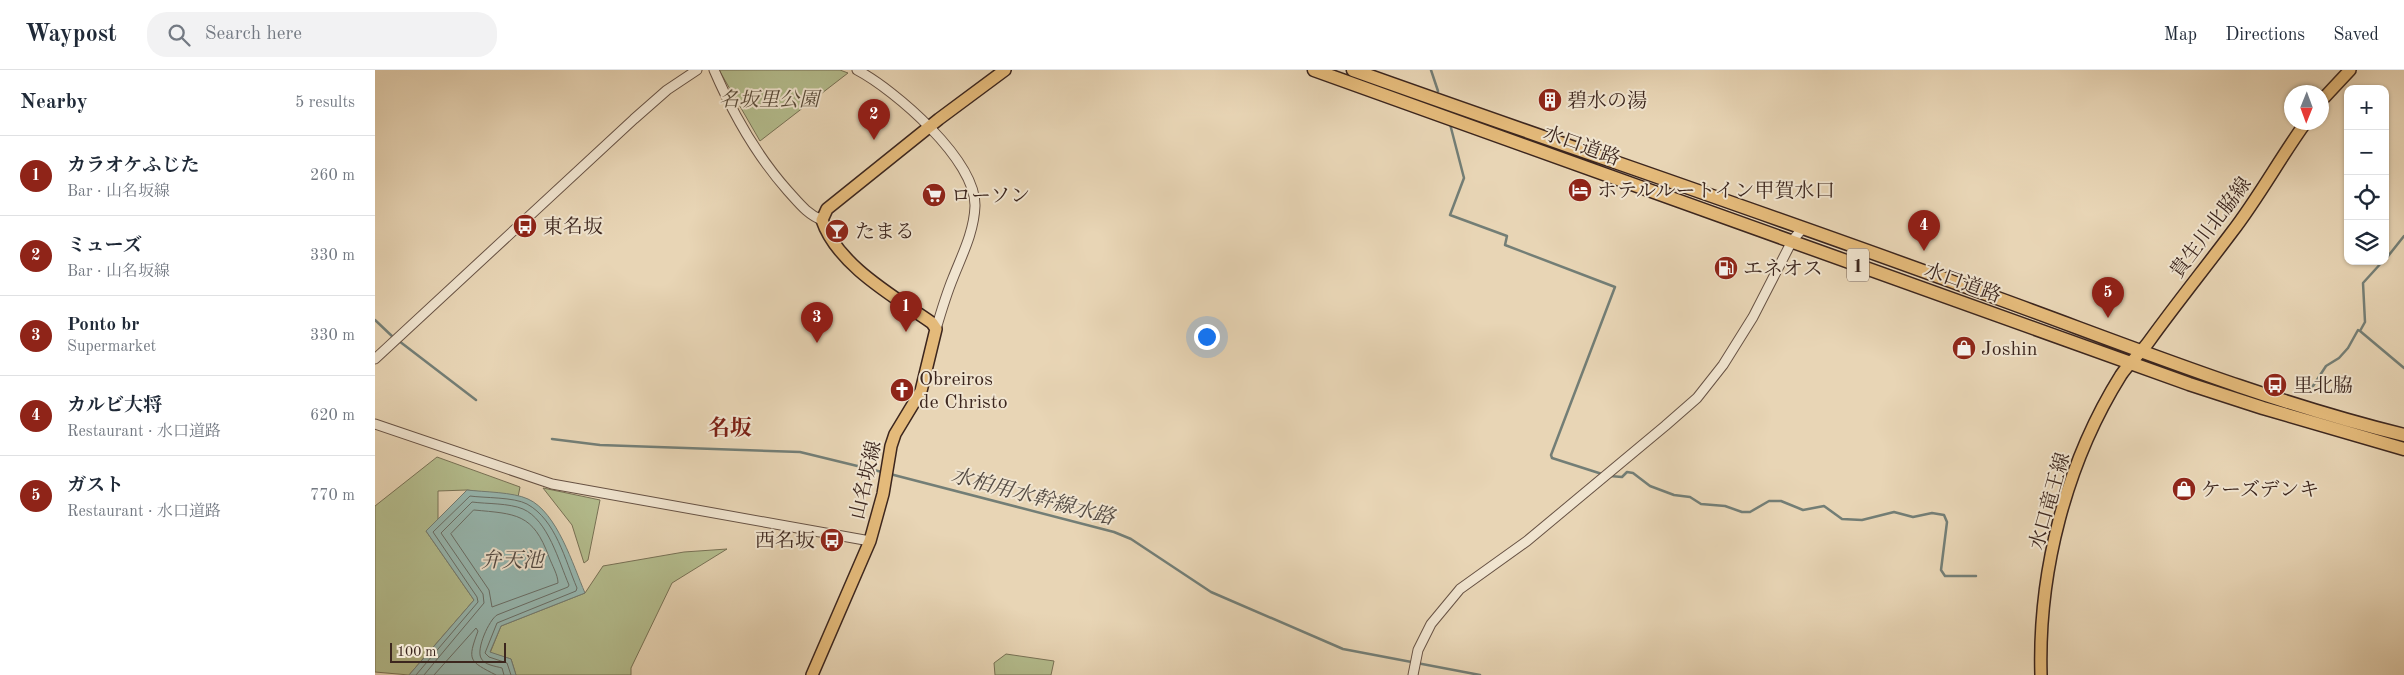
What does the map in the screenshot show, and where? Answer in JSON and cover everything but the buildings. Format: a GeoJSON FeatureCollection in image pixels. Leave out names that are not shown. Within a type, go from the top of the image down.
{"type":"FeatureCollection","features":[{"type":"Feature","properties":{"kind":"highway","name":"水口道路"},"geometry":{"type":"LineString","coordinates":[[1314,70],[1792,240],[2130,363],[2263,408],[2404,449]]}},
{"type":"Feature","properties":{"kind":"highway","name":"水口道路"},"geometry":{"type":"LineString","coordinates":[[1353,70],[1975,289],[2139,352],[2303,407],[2404,435]]}},
{"type":"Feature","properties":{"kind":"main road"},"geometry":{"type":"LineString","coordinates":[[936,329],[932,323],[869,279],[848,259],[826,232],[822,220],[827,209],[1005,70]]}},
{"type":"Feature","properties":{"kind":"main road"},"geometry":{"type":"LineString","coordinates":[[2329,93],[2350,70]]}},
{"type":"Feature","properties":{"kind":"main road","name":"貴生川北脇線"},"geometry":{"type":"LineString","coordinates":[[2139,352],[2259,196],[2301,130]]}},
{"type":"Feature","properties":{"kind":"main road","name":"山名坂線"},"geometry":{"type":"LineString","coordinates":[[811,675],[870,541],[883,494],[891,446],[895,434],[921,391],[936,329]]}},
{"type":"Feature","properties":{"kind":"main road","name":"水口竜王線"},"geometry":{"type":"LineString","coordinates":[[2041,675],[2041,624],[2046,583],[2072,479],[2087,440],[2121,375],[2139,352]]}},
{"type":"Feature","properties":{"kind":"street"},"geometry":{"type":"LineString","coordinates":[[375,359],[634,119],[667,90],[697,70]]}},
{"type":"Feature","properties":{"kind":"street"},"geometry":{"type":"LineString","coordinates":[[714,70],[744,132],[769,169],[809,215],[822,220]]}},
{"type":"Feature","properties":{"kind":"street"},"geometry":{"type":"LineString","coordinates":[[857,70],[882,85],[908,105],[966,174],[975,204],[973,226],[936,329]]}},
{"type":"Feature","properties":{"kind":"street"},"geometry":{"type":"LineString","coordinates":[[1413,675],[1431,624],[1460,589],[1527,541],[1697,398],[1723,365],[1753,318],[1792,240],[1802,229]]}},
{"type":"Feature","properties":{"kind":"street"},"geometry":{"type":"LineString","coordinates":[[375,424],[559,485],[870,541]]}},
{"type":"Feature","properties":{"kind":"green space","name":"名坂里公園"},"geometry":{"type":"Polygon","coordinates":[[[719,70],[840,70],[848,73],[760,141],[719,70]]]}},
{"type":"Feature","properties":{"kind":"green space"},"geometry":{"type":"Polygon","coordinates":[[[437,457],[520,487],[518,497],[467,490],[438,491],[438,519],[426,531],[474,600],[409,675],[375,672],[375,506],[437,457]]]}},
{"type":"Feature","properties":{"kind":"green space"},"geometry":{"type":"Polygon","coordinates":[[[543,488],[600,500],[588,560],[584,563],[572,525],[543,488]]]}},
{"type":"Feature","properties":{"kind":"green space"},"geometry":{"type":"Polygon","coordinates":[[[727,549],[672,583],[631,668],[631,675],[516,675],[511,659],[490,653],[501,626],[585,593],[603,566],[684,552],[727,549]]]}},
{"type":"Feature","properties":{"kind":"green space"},"geometry":{"type":"Polygon","coordinates":[[[1006,654],[1054,661],[1051,675],[995,675],[994,663],[1006,654]]]}},
{"type":"Feature","properties":{"kind":"water","name":"弁天池"},"geometry":{"type":"Polygon","coordinates":[[[467,490],[515,495],[528,499],[538,506],[556,527],[585,593],[501,626],[490,652],[511,659],[516,675],[409,675],[474,600],[426,531],[467,490]]]}},
{"type":"Feature","properties":{"kind":"waterway"},"geometry":{"type":"LineString","coordinates":[[1431,70],[1438,91]]}},
{"type":"Feature","properties":{"kind":"waterway"},"geometry":{"type":"LineString","coordinates":[[1450,124],[1464,178],[1450,215],[1507,236],[1505,245],[1615,287],[1551,455],[1552,458],[1602,474]]}},
{"type":"Feature","properties":{"kind":"waterway"},"geometry":{"type":"LineString","coordinates":[[2389,255],[2404,236]]}},
{"type":"Feature","properties":{"kind":"waterway"},"geometry":{"type":"LineString","coordinates":[[2308,389],[2313,386],[2326,366],[2339,358],[2348,348],[2358,330],[2360,331],[2365,322],[2363,283],[2379,265]]}},
{"type":"Feature","properties":{"kind":"waterway","name":"水柏用水幹線水路"},"geometry":{"type":"LineString","coordinates":[[375,320],[394,338]]}},
{"type":"Feature","properties":{"kind":"waterway"},"geometry":{"type":"LineString","coordinates":[[2360,331],[2404,368]]}},
{"type":"Feature","properties":{"kind":"waterway","name":"水柏用水幹線水路"},"geometry":{"type":"LineString","coordinates":[[399,341],[476,400]]}},
{"type":"Feature","properties":{"kind":"waterway","name":"水柏用水幹線水路"},"geometry":{"type":"LineString","coordinates":[[552,439],[600,445],[800,452],[882,472]]}},
{"type":"Feature","properties":{"kind":"waterway"},"geometry":{"type":"LineString","coordinates":[[1610,476],[1622,477],[1627,472],[1633,473],[1650,486],[1674,495],[1690,497],[1701,504],[1725,506],[1742,512],[1750,512],[1769,501],[1781,501],[1803,510],[1824,506],[1842,519],[1862,520],[1894,512],[1913,517],[1932,513],[1944,515],[1947,522],[1941,570],[1945,576],[1976,576]]}},
{"type":"Feature","properties":{"kind":"waterway","name":"水柏用水幹線水路"},"geometry":{"type":"LineString","coordinates":[[890,474],[1114,532],[1131,539],[1211,592],[1343,649],[1480,675]]}},
{"type":"Feature","properties":{"kind":"place","name":"碧水の湯"},"geometry":{"type":"Point","coordinates":[1550,100]}},
{"type":"Feature","properties":{"kind":"place","name":"ミューズ"},"geometry":{"type":"Point","coordinates":[874,140]}},
{"type":"Feature","properties":{"kind":"place","name":"ホテルルートイン甲賀水口"},"geometry":{"type":"Point","coordinates":[1580,190]}},
{"type":"Feature","properties":{"kind":"place","name":"ローソン"},"geometry":{"type":"Point","coordinates":[934,195]}},
{"type":"Feature","properties":{"kind":"place","name":"東名坂"},"geometry":{"type":"Point","coordinates":[525,226]}},
{"type":"Feature","properties":{"kind":"place","name":"たまる"},"geometry":{"type":"Point","coordinates":[837,231]}},
{"type":"Feature","properties":{"kind":"place","name":"カルビ大将"},"geometry":{"type":"Point","coordinates":[1924,251]}},
{"type":"Feature","properties":{"kind":"place","name":"エネオス"},"geometry":{"type":"Point","coordinates":[1726,268]}},
{"type":"Feature","properties":{"kind":"place","name":"ガスト"},"geometry":{"type":"Point","coordinates":[2108,318]}},
{"type":"Feature","properties":{"kind":"place","name":"カラオケふじた"},"geometry":{"type":"Point","coordinates":[906,332]}},
{"type":"Feature","properties":{"kind":"place","name":"Ponto br"},"geometry":{"type":"Point","coordinates":[817,343]}},
{"type":"Feature","properties":{"kind":"place","name":"Joshin"},"geometry":{"type":"Point","coordinates":[1964,348]}},
{"type":"Feature","properties":{"kind":"place","name":"里北脇"},"geometry":{"type":"Point","coordinates":[2275,385]}},
{"type":"Feature","properties":{"kind":"place","name":"Obreiros de Christo"},"geometry":{"type":"Point","coordinates":[902,390]}},
{"type":"Feature","properties":{"kind":"place","name":"ケーズデンキ"},"geometry":{"type":"Point","coordinates":[2184,489]}},
{"type":"Feature","properties":{"kind":"place","name":"西名坂"},"geometry":{"type":"Point","coordinates":[832,540]}},
{"type":"Feature","properties":{"kind":"district","name":"名坂"},"geometry":{"type":"Point","coordinates":[730,427]}}]}
